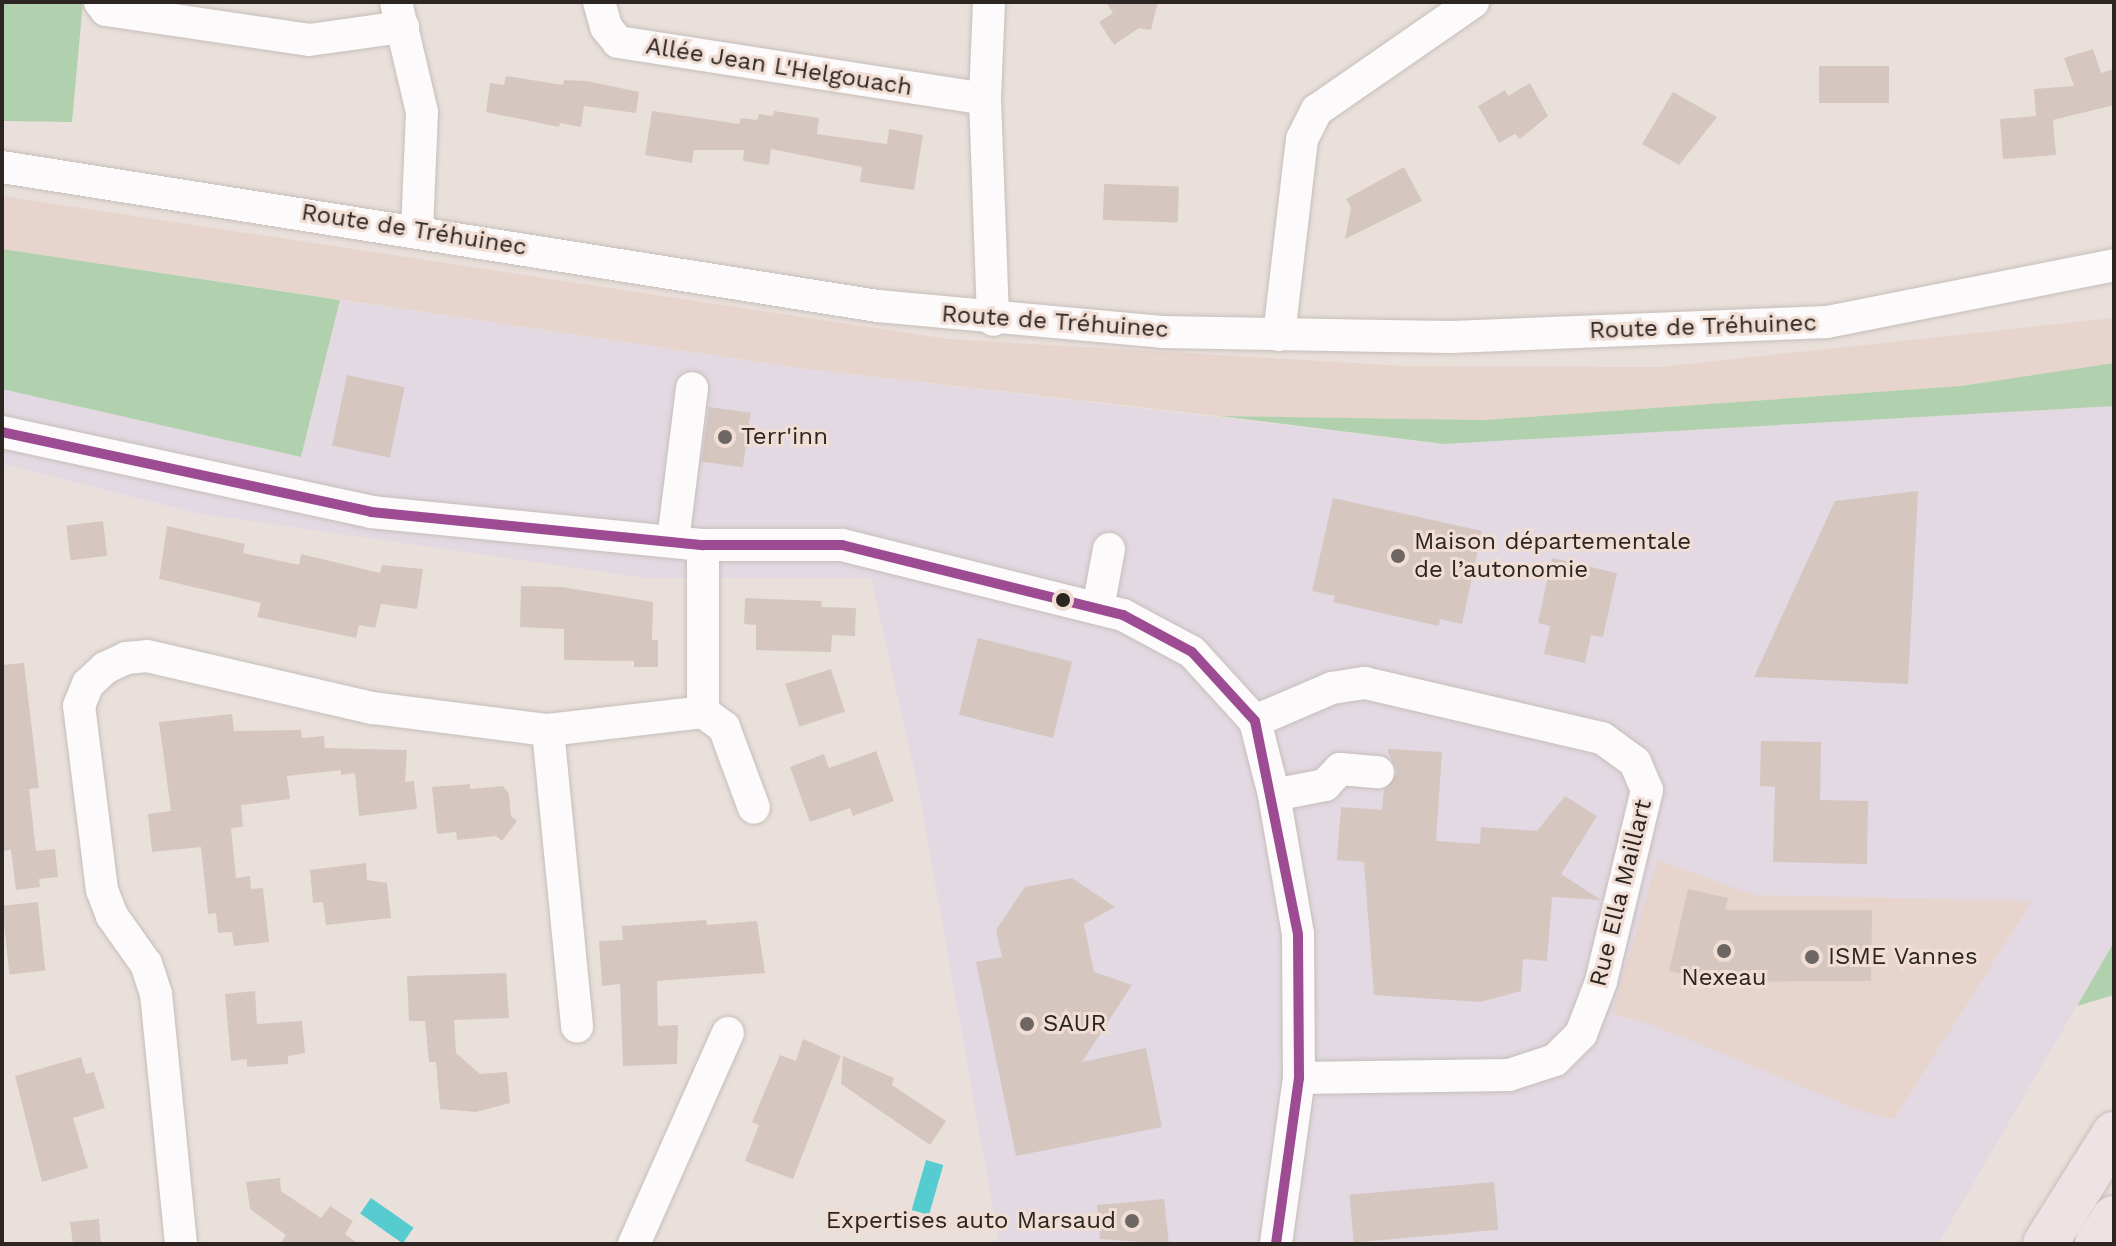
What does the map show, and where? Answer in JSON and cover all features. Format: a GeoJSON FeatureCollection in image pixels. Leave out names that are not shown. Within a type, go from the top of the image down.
{"type":"FeatureCollection","features":[{"type":"Feature","properties":{"kind":"highway"},"geometry":{"type":"LineString","coordinates":[[2045,1244],[2114,1134]]}},
{"type":"Feature","properties":{"kind":"highway"},"geometry":{"type":"LineString","coordinates":[[2097,1244],[2114,1218]]}},
{"type":"Feature","properties":{"kind":"street"},"geometry":{"type":"LineString","coordinates":[[100,2],[106,10],[309,40],[399,15],[422,112],[417,229]]}},
{"type":"Feature","properties":{"kind":"street","name":"Allée Jean L'Helgouach"},"geometry":{"type":"LineString","coordinates":[[599,2],[606,27],[618,42],[985,99]]}},
{"type":"Feature","properties":{"kind":"street"},"geometry":{"type":"LineString","coordinates":[[989,2],[985,99],[993,320]]}},
{"type":"Feature","properties":{"kind":"street"},"geometry":{"type":"LineString","coordinates":[[1279,335],[1302,139],[1317,110],[1473,2]]}},
{"type":"Feature","properties":{"kind":"street","name":"Route de Tréhuinec"},"geometry":{"type":"LineString","coordinates":[[2,167],[417,229],[878,306],[993,320],[1279,335],[1452,337],[1827,322],[2114,265]]}},
{"type":"Feature","properties":{"kind":"street"},"geometry":{"type":"LineString","coordinates":[[692,388],[688,543],[703,712]]}},
{"type":"Feature","properties":{"kind":"street"},"geometry":{"type":"LineString","coordinates":[[2,432],[371,512],[688,543],[842,545],[1098,608],[1151,626],[1192,652],[1255,721],[1274,795],[1298,934],[1299,1078],[1276,1244]]}},
{"type":"Feature","properties":{"kind":"street"},"geometry":{"type":"LineString","coordinates":[[1098,608],[1109,549]]}},
{"type":"Feature","properties":{"kind":"street"},"geometry":{"type":"LineString","coordinates":[[181,1244],[156,994],[146,964],[112,916],[102,890],[79,706],[88,684],[126,658],[147,656],[373,708],[548,730],[703,712],[724,727],[754,808]]}},
{"type":"Feature","properties":{"kind":"street","name":"Rue Ella Maillart"},"geometry":{"type":"LineString","coordinates":[[1255,721],[1332,688],[1365,683],[1602,738],[1635,762],[1647,790],[1601,982],[1581,1034],[1555,1060],[1509,1075],[1299,1078]]}},
{"type":"Feature","properties":{"kind":"street"},"geometry":{"type":"LineString","coordinates":[[548,730],[577,1027]]}},
{"type":"Feature","properties":{"kind":"street"},"geometry":{"type":"LineString","coordinates":[[1274,795],[1325,785],[1340,769],[1378,772]]}},
{"type":"Feature","properties":{"kind":"street"},"geometry":{"type":"LineString","coordinates":[[634,1244],[728,1033]]}},
{"type":"Feature","properties":{"kind":"shaded area"},"geometry":{"type":"Polygon","coordinates":[[[2,196],[948,339],[1403,366],[1660,367],[2114,318],[2114,363],[1961,386],[1485,420],[1219,416],[807,369],[2,249],[2,196]]]}},
{"type":"Feature","properties":{"kind":"shaded area"},"geometry":{"type":"Polygon","coordinates":[[[340,300],[807,369],[1444,444],[2114,406],[2114,942],[1938,1244],[999,1244],[919,792],[871,578],[645,578],[196,513],[2,464],[2,389],[301,457],[340,300]]]}},
{"type":"Feature","properties":{"kind":"shaded area","name":"ISME Vannes"},"geometry":{"type":"Polygon","coordinates":[[[1657,860],[1754,895],[2032,901],[1894,1119],[1863,1112],[1653,1025],[1612,1014],[1657,860]]]}},
{"type":"Feature","properties":{"kind":"green space"},"geometry":{"type":"Polygon","coordinates":[[[2,2],[83,2],[72,122],[2,121],[2,2]]]}},
{"type":"Feature","properties":{"kind":"green space"},"geometry":{"type":"Polygon","coordinates":[[[2,249],[340,300],[301,457],[2,389],[2,249]]]}},
{"type":"Feature","properties":{"kind":"green space"},"geometry":{"type":"Polygon","coordinates":[[[2114,363],[2114,406],[1444,444],[1219,416],[1485,420],[1961,386],[2114,363]]]}},
{"type":"Feature","properties":{"kind":"green space"},"geometry":{"type":"Polygon","coordinates":[[[2114,942],[2114,995],[2077,1006],[2114,942]]]}},
{"type":"Feature","properties":{"kind":"water"},"geometry":{"type":"Polygon","coordinates":[[[926,1160],[943,1165],[929,1215],[912,1210],[926,1160]]]}},
{"type":"Feature","properties":{"kind":"water"},"geometry":{"type":"Polygon","coordinates":[[[371,1198],[414,1228],[403,1243],[360,1214],[371,1198]]]}},
{"type":"Feature","properties":{"kind":"building"},"geometry":{"type":"Polygon","coordinates":[[[1106,2],[1158,2],[1151,30],[1139,28],[1114,45],[1099,22],[1113,13],[1106,2]]]}},
{"type":"Feature","properties":{"kind":"building"},"geometry":{"type":"Polygon","coordinates":[[[2093,49],[2101,73],[2114,69],[2114,105],[2053,120],[2056,155],[2003,159],[2000,119],[2036,116],[2034,89],[2074,86],[2064,58],[2093,49]]]}},
{"type":"Feature","properties":{"kind":"building"},"geometry":{"type":"Polygon","coordinates":[[[1819,66],[1889,66],[1889,103],[1819,103],[1819,66]]]}},
{"type":"Feature","properties":{"kind":"building"},"geometry":{"type":"Polygon","coordinates":[[[506,76],[563,85],[564,80],[587,81],[639,92],[636,113],[584,106],[581,127],[560,123],[559,127],[486,112],[490,83],[504,85],[506,76]]]}},
{"type":"Feature","properties":{"kind":"building"},"geometry":{"type":"Polygon","coordinates":[[[1530,83],[1548,116],[1520,139],[1515,134],[1499,143],[1478,106],[1505,90],[1508,96],[1530,83]]]}},
{"type":"Feature","properties":{"kind":"building"},"geometry":{"type":"Polygon","coordinates":[[[1673,92],[1717,117],[1679,165],[1642,144],[1673,92]]]}},
{"type":"Feature","properties":{"kind":"building"},"geometry":{"type":"Polygon","coordinates":[[[652,111],[739,124],[741,118],[757,120],[759,114],[773,116],[774,111],[819,118],[817,134],[887,144],[889,129],[923,135],[914,190],[860,182],[862,167],[771,149],[769,165],[743,161],[744,150],[694,150],[692,163],[645,155],[652,111]]]}},
{"type":"Feature","properties":{"kind":"building"},"geometry":{"type":"Polygon","coordinates":[[[1404,167],[1422,201],[1345,239],[1351,208],[1346,199],[1404,167]]]}},
{"type":"Feature","properties":{"kind":"building"},"geometry":{"type":"Polygon","coordinates":[[[1104,184],[1179,187],[1178,223],[1103,220],[1104,184]]]}},
{"type":"Feature","properties":{"kind":"building"},"geometry":{"type":"Polygon","coordinates":[[[347,375],[405,387],[390,458],[332,445],[347,375]]]}},
{"type":"Feature","properties":{"kind":"building","name":"Terr'inn"},"geometry":{"type":"Polygon","coordinates":[[[709,407],[751,413],[743,467],[701,461],[709,407]]]}},
{"type":"Feature","properties":{"kind":"building"},"geometry":{"type":"Polygon","coordinates":[[[1918,491],[1908,684],[1754,677],[1835,501],[1918,491]]]}},
{"type":"Feature","properties":{"kind":"building","name":"Maison départementale de l’autonomie"},"geometry":{"type":"Polygon","coordinates":[[[1333,498],[1482,531],[1462,624],[1440,619],[1439,626],[1333,602],[1335,596],[1312,591],[1333,498]]]}},
{"type":"Feature","properties":{"kind":"building"},"geometry":{"type":"Polygon","coordinates":[[[103,521],[107,556],[71,560],[66,526],[103,521]]]}},
{"type":"Feature","properties":{"kind":"building"},"geometry":{"type":"Polygon","coordinates":[[[167,526],[245,544],[243,553],[299,565],[301,554],[380,573],[382,565],[423,569],[417,609],[381,604],[375,628],[359,625],[356,638],[257,617],[261,603],[159,579],[167,526]]]}},
{"type":"Feature","properties":{"kind":"building"},"geometry":{"type":"Polygon","coordinates":[[[1552,558],[1617,573],[1603,637],[1591,635],[1585,663],[1544,654],[1550,626],[1538,623],[1552,558]]]}},
{"type":"Feature","properties":{"kind":"building"},"geometry":{"type":"Polygon","coordinates":[[[521,586],[562,587],[653,602],[652,640],[658,640],[658,667],[634,667],[634,661],[564,660],[564,629],[520,627],[521,586]]]}},
{"type":"Feature","properties":{"kind":"building"},"geometry":{"type":"Polygon","coordinates":[[[745,598],[822,601],[821,607],[856,608],[855,636],[832,635],[831,652],[756,650],[756,625],[744,624],[745,598]]]}},
{"type":"Feature","properties":{"kind":"building"},"geometry":{"type":"Polygon","coordinates":[[[978,638],[1072,661],[1053,738],[959,715],[978,638]]]}},
{"type":"Feature","properties":{"kind":"building"},"geometry":{"type":"Polygon","coordinates":[[[24,663],[39,788],[29,789],[36,851],[55,849],[58,877],[39,879],[40,887],[16,890],[11,850],[2,851],[2,665],[24,663]]]}},
{"type":"Feature","properties":{"kind":"building"},"geometry":{"type":"Polygon","coordinates":[[[831,669],[845,712],[799,727],[785,684],[831,669]]]}},
{"type":"Feature","properties":{"kind":"building"},"geometry":{"type":"Polygon","coordinates":[[[232,714],[234,731],[301,730],[302,738],[324,736],[325,748],[407,750],[405,782],[414,781],[417,809],[359,816],[355,773],[341,775],[341,770],[287,776],[290,799],[241,805],[243,827],[231,828],[236,878],[250,876],[251,889],[263,888],[269,942],[234,946],[232,932],[218,933],[216,913],[208,914],[201,847],[152,852],[148,814],[171,811],[159,722],[232,714]]]}},
{"type":"Feature","properties":{"kind":"building"},"geometry":{"type":"Polygon","coordinates":[[[1761,741],[1821,742],[1820,800],[1868,801],[1867,864],[1773,862],[1775,787],[1760,786],[1761,741]]]}},
{"type":"Feature","properties":{"kind":"building"},"geometry":{"type":"Polygon","coordinates":[[[1387,749],[1442,752],[1436,841],[1480,844],[1481,827],[1537,831],[1565,796],[1597,816],[1561,874],[1601,900],[1552,897],[1547,961],[1523,959],[1521,991],[1480,1002],[1374,995],[1364,862],[1337,860],[1341,807],[1382,810],[1384,790],[1397,773],[1387,749]]]}},
{"type":"Feature","properties":{"kind":"building"},"geometry":{"type":"Polygon","coordinates":[[[876,751],[894,801],[853,816],[850,808],[810,822],[790,767],[824,754],[829,768],[876,751]]]}},
{"type":"Feature","properties":{"kind":"building"},"geometry":{"type":"Polygon","coordinates":[[[470,784],[470,789],[503,786],[509,794],[511,816],[517,821],[502,841],[496,836],[457,840],[456,832],[437,834],[432,787],[470,784]]]}},
{"type":"Feature","properties":{"kind":"building"},"geometry":{"type":"Polygon","coordinates":[[[366,863],[367,880],[387,883],[391,918],[326,925],[323,902],[313,903],[310,870],[366,863]]]}},
{"type":"Feature","properties":{"kind":"building","name":"SAUR"},"geometry":{"type":"Polygon","coordinates":[[[1072,878],[1115,907],[1084,924],[1094,972],[1132,985],[1082,1062],[1146,1048],[1162,1127],[1016,1156],[976,962],[1002,957],[996,930],[1025,887],[1072,878]]]}},
{"type":"Feature","properties":{"kind":"building","name":"ISME Vannes"},"geometry":{"type":"Polygon","coordinates":[[[1688,889],[1728,898],[1725,910],[1872,910],[1871,981],[1718,982],[1669,971],[1688,889]]]}},
{"type":"Feature","properties":{"kind":"building"},"geometry":{"type":"Polygon","coordinates":[[[38,902],[45,971],[9,974],[2,906],[38,902]]]}},
{"type":"Feature","properties":{"kind":"building"},"geometry":{"type":"Polygon","coordinates":[[[706,920],[707,925],[757,921],[765,973],[657,981],[658,1026],[678,1025],[677,1064],[623,1066],[620,984],[602,986],[599,941],[623,940],[622,926],[706,920]]]}},
{"type":"Feature","properties":{"kind":"building"},"geometry":{"type":"Polygon","coordinates":[[[506,973],[509,1018],[454,1020],[456,1053],[480,1074],[507,1072],[510,1103],[476,1112],[440,1109],[436,1062],[429,1062],[425,1021],[409,1021],[407,976],[506,973]]]}},
{"type":"Feature","properties":{"kind":"building"},"geometry":{"type":"Polygon","coordinates":[[[255,991],[257,1024],[302,1021],[305,1053],[288,1056],[288,1064],[247,1067],[247,1059],[231,1061],[225,994],[255,991]]]}},
{"type":"Feature","properties":{"kind":"building"},"geometry":{"type":"Polygon","coordinates":[[[803,1039],[841,1056],[793,1179],[745,1161],[759,1125],[752,1122],[780,1055],[796,1061],[803,1039]]]}},
{"type":"Feature","properties":{"kind":"building"},"geometry":{"type":"Polygon","coordinates":[[[843,1056],[894,1078],[892,1085],[946,1121],[930,1145],[841,1084],[843,1056]]]}},
{"type":"Feature","properties":{"kind":"building"},"geometry":{"type":"Polygon","coordinates":[[[81,1057],[86,1074],[94,1072],[105,1108],[73,1118],[88,1168],[42,1182],[15,1076],[81,1057]]]}},
{"type":"Feature","properties":{"kind":"building"},"geometry":{"type":"Polygon","coordinates":[[[280,1178],[281,1191],[321,1218],[330,1206],[353,1221],[345,1234],[359,1244],[280,1244],[286,1235],[250,1209],[246,1182],[280,1178]]]}},
{"type":"Feature","properties":{"kind":"building"},"geometry":{"type":"Polygon","coordinates":[[[1494,1182],[1498,1230],[1354,1242],[1350,1195],[1494,1182]]]}},
{"type":"Feature","properties":{"kind":"building","name":"Expertises auto Marsaud"},"geometry":{"type":"Polygon","coordinates":[[[1164,1199],[1169,1244],[1100,1239],[1097,1205],[1164,1199]]]}},
{"type":"Feature","properties":{"kind":"building"},"geometry":{"type":"Polygon","coordinates":[[[99,1219],[101,1244],[73,1244],[70,1222],[99,1219]]]}},
{"type":"Feature","properties":{"kind":"transit line"},"geometry":{"type":"LineString","coordinates":[[2,432],[371,512],[703,545],[842,545],[1123,615],[1192,652],[1255,721],[1298,934],[1299,1078],[1276,1244]]}},
{"type":"Feature","properties":{"kind":"place","name":"Terr'inn"},"geometry":{"type":"Point","coordinates":[725,437]}},
{"type":"Feature","properties":{"kind":"place","name":"Maison départementale de l’autonomie"},"geometry":{"type":"Point","coordinates":[1398,556]}},
{"type":"Feature","properties":{"kind":"place","name":"Nexeau"},"geometry":{"type":"Point","coordinates":[1724,951]}},
{"type":"Feature","properties":{"kind":"place","name":"ISME Vannes"},"geometry":{"type":"Point","coordinates":[1812,957]}},
{"type":"Feature","properties":{"kind":"place","name":"SAUR"},"geometry":{"type":"Point","coordinates":[1027,1024]}},
{"type":"Feature","properties":{"kind":"place","name":"Expertises auto Marsaud"},"geometry":{"type":"Point","coordinates":[1132,1221]}}]}
